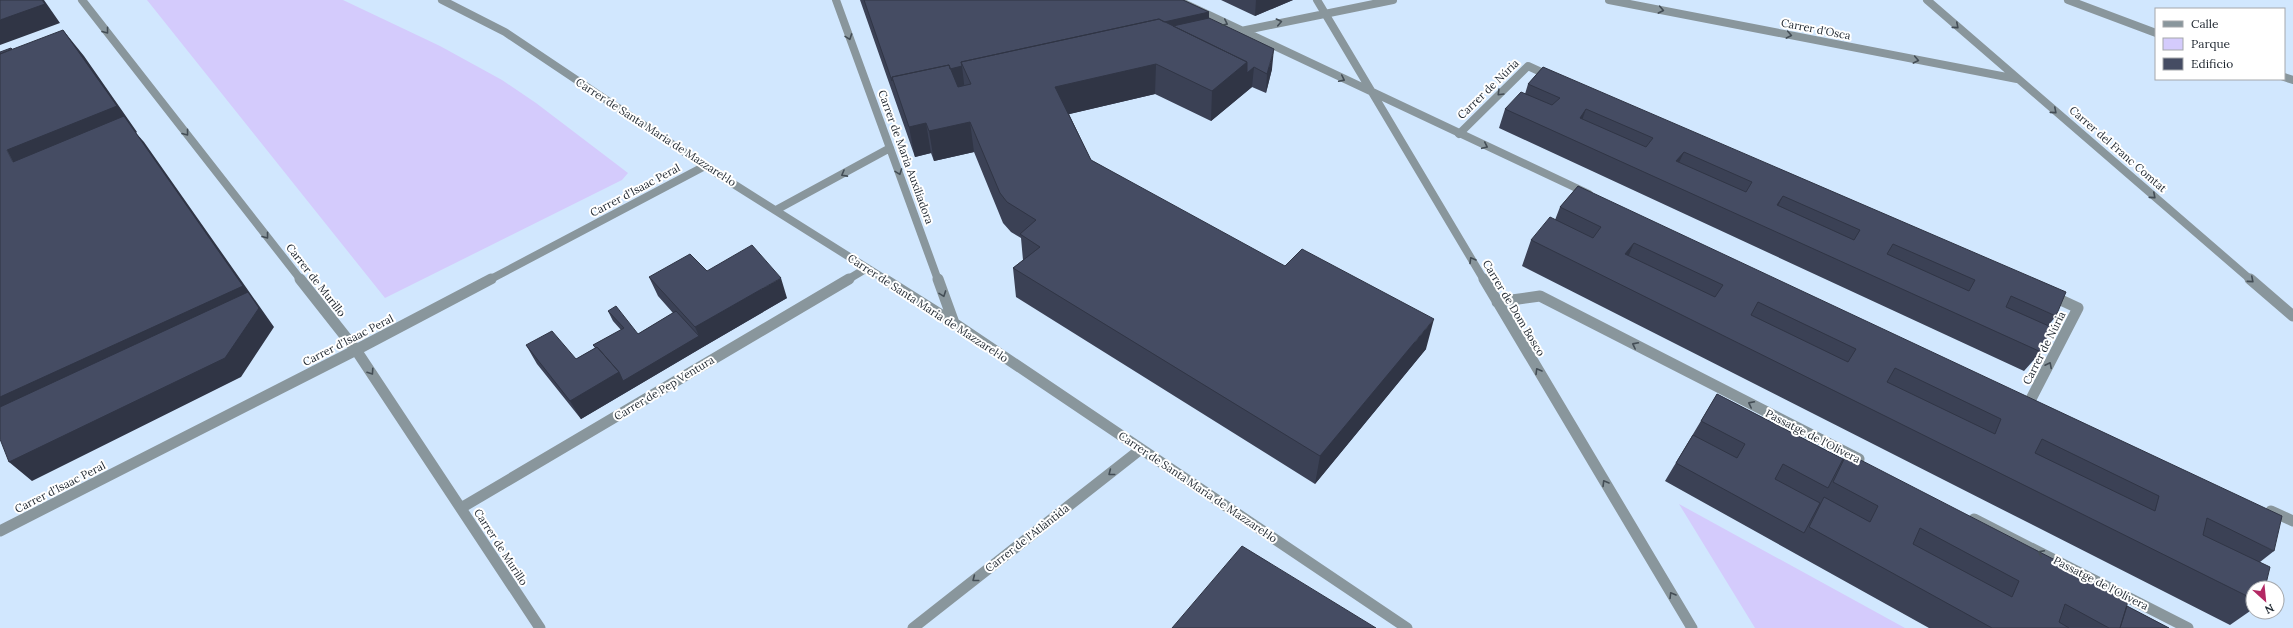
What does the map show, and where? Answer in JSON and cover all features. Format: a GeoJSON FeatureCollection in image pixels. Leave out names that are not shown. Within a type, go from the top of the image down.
{"type":"FeatureCollection","features":[{"type":"Feature","properties":{"kind":"street","name":"Carrer de Murillo"},"geometry":{"type":"LineString","coordinates":[[82,0],[356,350],[540,628]]}},
{"type":"Feature","properties":{"kind":"street","name":"Carrer de Santa Maria de Mazzarel·lo"},"geometry":{"type":"LineString","coordinates":[[442,0],[505,32],[705,166],[954,323],[1407,628]]}},
{"type":"Feature","properties":{"kind":"street","name":"Carrer de Maria Auxiliadora"},"geometry":{"type":"LineString","coordinates":[[836,0],[954,323]]}},
{"type":"Feature","properties":{"kind":"street","name":"Carrer de Núria"},"geometry":{"type":"LineString","coordinates":[[1177,0],[1597,198]]}},
{"type":"Feature","properties":{"kind":"street","name":"Carrer de Dom Bosco"},"geometry":{"type":"LineString","coordinates":[[1317,0],[1692,628]]}},
{"type":"Feature","properties":{"kind":"street"},"geometry":{"type":"LineString","coordinates":[[1241,31],[1325,12],[1393,0]]}},
{"type":"Feature","properties":{"kind":"street","name":"Carrer d'Osca"},"geometry":{"type":"LineString","coordinates":[[1609,0],[2018,80]]}},
{"type":"Feature","properties":{"kind":"street","name":"Carrer del Franc Comtat"},"geometry":{"type":"LineString","coordinates":[[1927,0],[2293,316]]}},
{"type":"Feature","properties":{"kind":"street"},"geometry":{"type":"LineString","coordinates":[[2068,0],[2155,32]]}},
{"type":"Feature","properties":{"kind":"street","name":"Carrer de Núria"},"geometry":{"type":"LineString","coordinates":[[1459,134],[1528,66],[1564,82]]}},
{"type":"Feature","properties":{"kind":"street"},"geometry":{"type":"LineString","coordinates":[[776,210],[890,148]]}},
{"type":"Feature","properties":{"kind":"street","name":"Carrer d'Isaac Peral"},"geometry":{"type":"LineString","coordinates":[[0,531],[356,350],[705,166]]}},
{"type":"Feature","properties":{"kind":"street","name":"Carrer de Pep Ventura"},"geometry":{"type":"LineString","coordinates":[[461,508],[867,268]]}},
{"type":"Feature","properties":{"kind":"street","name":"Carrer de Núria"},"geometry":{"type":"LineString","coordinates":[[2031,399],[2078,308],[2042,292]]}},
{"type":"Feature","properties":{"kind":"street","name":"Passatge de l'Olivera"},"geometry":{"type":"LineString","coordinates":[[1497,302],[1540,296],[1871,466]]}},
{"type":"Feature","properties":{"kind":"street","name":"Carrer de l'Atlàntida"},"geometry":{"type":"LineString","coordinates":[[913,628],[1141,449]]}},
{"type":"Feature","properties":{"kind":"street"},"geometry":{"type":"LineString","coordinates":[[2265,508],[2293,521]]}},
{"type":"Feature","properties":{"kind":"street","name":"Passatge de l'Olivera"},"geometry":{"type":"LineString","coordinates":[[1963,513],[2188,628]]}},
{"type":"Feature","properties":{"kind":"green space"},"geometry":{"type":"Polygon","coordinates":[[[147,0],[343,0],[440,46],[502,80],[536,103],[628,173],[622,180],[385,298],[147,0]]]}},
{"type":"Feature","properties":{"kind":"green space"},"geometry":{"type":"Polygon","coordinates":[[[1679,504],[1905,628],[1755,628],[1679,504]]]}},
{"type":"Feature","properties":{"kind":"building"},"geometry":{"type":"Polygon","coordinates":[[[0,0],[42,0],[45,4],[0,20],[0,0]]]}},
{"type":"Feature","properties":{"kind":"building"},"geometry":{"type":"Polygon","coordinates":[[[864,0],[1183,0],[1209,12],[1164,22],[1159,19],[961,62],[962,66],[950,69],[949,65],[892,77],[892,81],[864,0]]]}},
{"type":"Feature","properties":{"kind":"building"},"geometry":{"type":"Polygon","coordinates":[[[1209,18],[1274,49],[1267,74],[1254,67],[1247,73],[1247,62],[1173,26],[1209,18]]]}},
{"type":"Feature","properties":{"kind":"building"},"geometry":{"type":"Polygon","coordinates":[[[1159,19],[1247,62],[1212,91],[1156,64],[1055,87],[1091,160],[1285,266],[1302,249],[1434,319],[1320,456],[1013,268],[1040,247],[1020,234],[1036,220],[1007,202],[1000,193],[970,122],[929,131],[926,123],[909,127],[892,77],[949,65],[958,87],[971,84],[961,62],[1159,19]]]}},
{"type":"Feature","properties":{"kind":"building"},"geometry":{"type":"Polygon","coordinates":[[[63,30],[117,106],[7,150],[13,162],[124,116],[243,286],[0,397],[0,54],[63,30]]]}},
{"type":"Feature","properties":{"kind":"building"},"geometry":{"type":"Polygon","coordinates":[[[11,48],[12,49],[0,54],[0,52],[11,48]]]}},
{"type":"Feature","properties":{"kind":"building"},"geometry":{"type":"Polygon","coordinates":[[[1543,67],[2066,292],[2056,316],[2011,296],[2006,307],[2051,327],[2041,352],[1505,109],[1521,92],[1552,105],[1560,98],[1528,84],[1543,67]],[[1586,109],[1580,118],[1646,147],[1653,138],[1586,109]],[[1684,152],[1676,161],[1746,192],[1752,182],[1684,152]],[[1783,196],[1777,205],[1854,240],[1860,230],[1783,196]],[[1893,244],[1887,254],[1969,291],[1975,280],[1893,244]]]}},
{"type":"Feature","properties":{"kind":"building"},"geometry":{"type":"Polygon","coordinates":[[[1578,186],[2282,516],[2274,551],[2207,518],[2203,535],[2270,567],[2267,580],[2245,580],[2245,595],[1531,240],[1550,217],[1593,238],[1601,227],[1560,207],[1578,186]],[[1634,243],[1625,254],[1715,297],[1723,285],[1634,243]],[[1758,302],[1751,315],[1848,362],[1856,349],[1758,302]],[[1895,368],[1887,382],[1995,434],[2001,419],[1895,368]],[[2042,439],[2035,453],[2155,511],[2159,496],[2042,439]]]}},
{"type":"Feature","properties":{"kind":"building"},"geometry":{"type":"Polygon","coordinates":[[[752,245],[781,278],[695,327],[649,277],[690,254],[707,271],[752,245]]]}},
{"type":"Feature","properties":{"kind":"building"},"geometry":{"type":"Polygon","coordinates":[[[248,292],[259,308],[225,358],[9,462],[0,439],[0,407],[248,292]]]}},
{"type":"Feature","properties":{"kind":"building"},"geometry":{"type":"Polygon","coordinates":[[[616,306],[638,334],[676,311],[699,336],[623,381],[619,372],[597,347],[596,348],[593,345],[624,328],[608,311],[616,306]]]}},
{"type":"Feature","properties":{"kind":"building"},"geometry":{"type":"Polygon","coordinates":[[[552,331],[576,359],[597,347],[619,372],[570,401],[526,345],[552,331]]]}},
{"type":"Feature","properties":{"kind":"building"},"geometry":{"type":"Polygon","coordinates":[[[1717,394],[1843,459],[1828,488],[1783,464],[1775,479],[1820,503],[1804,533],[1676,463],[1693,435],[1737,458],[1745,444],[1701,421],[1717,394]]]}},
{"type":"Feature","properties":{"kind":"building"},"geometry":{"type":"Polygon","coordinates":[[[1847,453],[2129,598],[2120,628],[2109,628],[2065,604],[2059,622],[2069,628],[1992,628],[1809,527],[1824,497],[1870,522],[1878,506],[1833,482],[1847,453]],[[1920,528],[1913,544],[2012,597],[2019,581],[1920,528]]]}},
{"type":"Feature","properties":{"kind":"building"},"geometry":{"type":"Polygon","coordinates":[[[1242,546],[1376,628],[1172,628],[1242,546]]]}},
{"type":"Feature","properties":{"kind":"building"},"geometry":{"type":"Polygon","coordinates":[[[2127,606],[2169,628],[2120,628],[2127,606]]]}}]}
